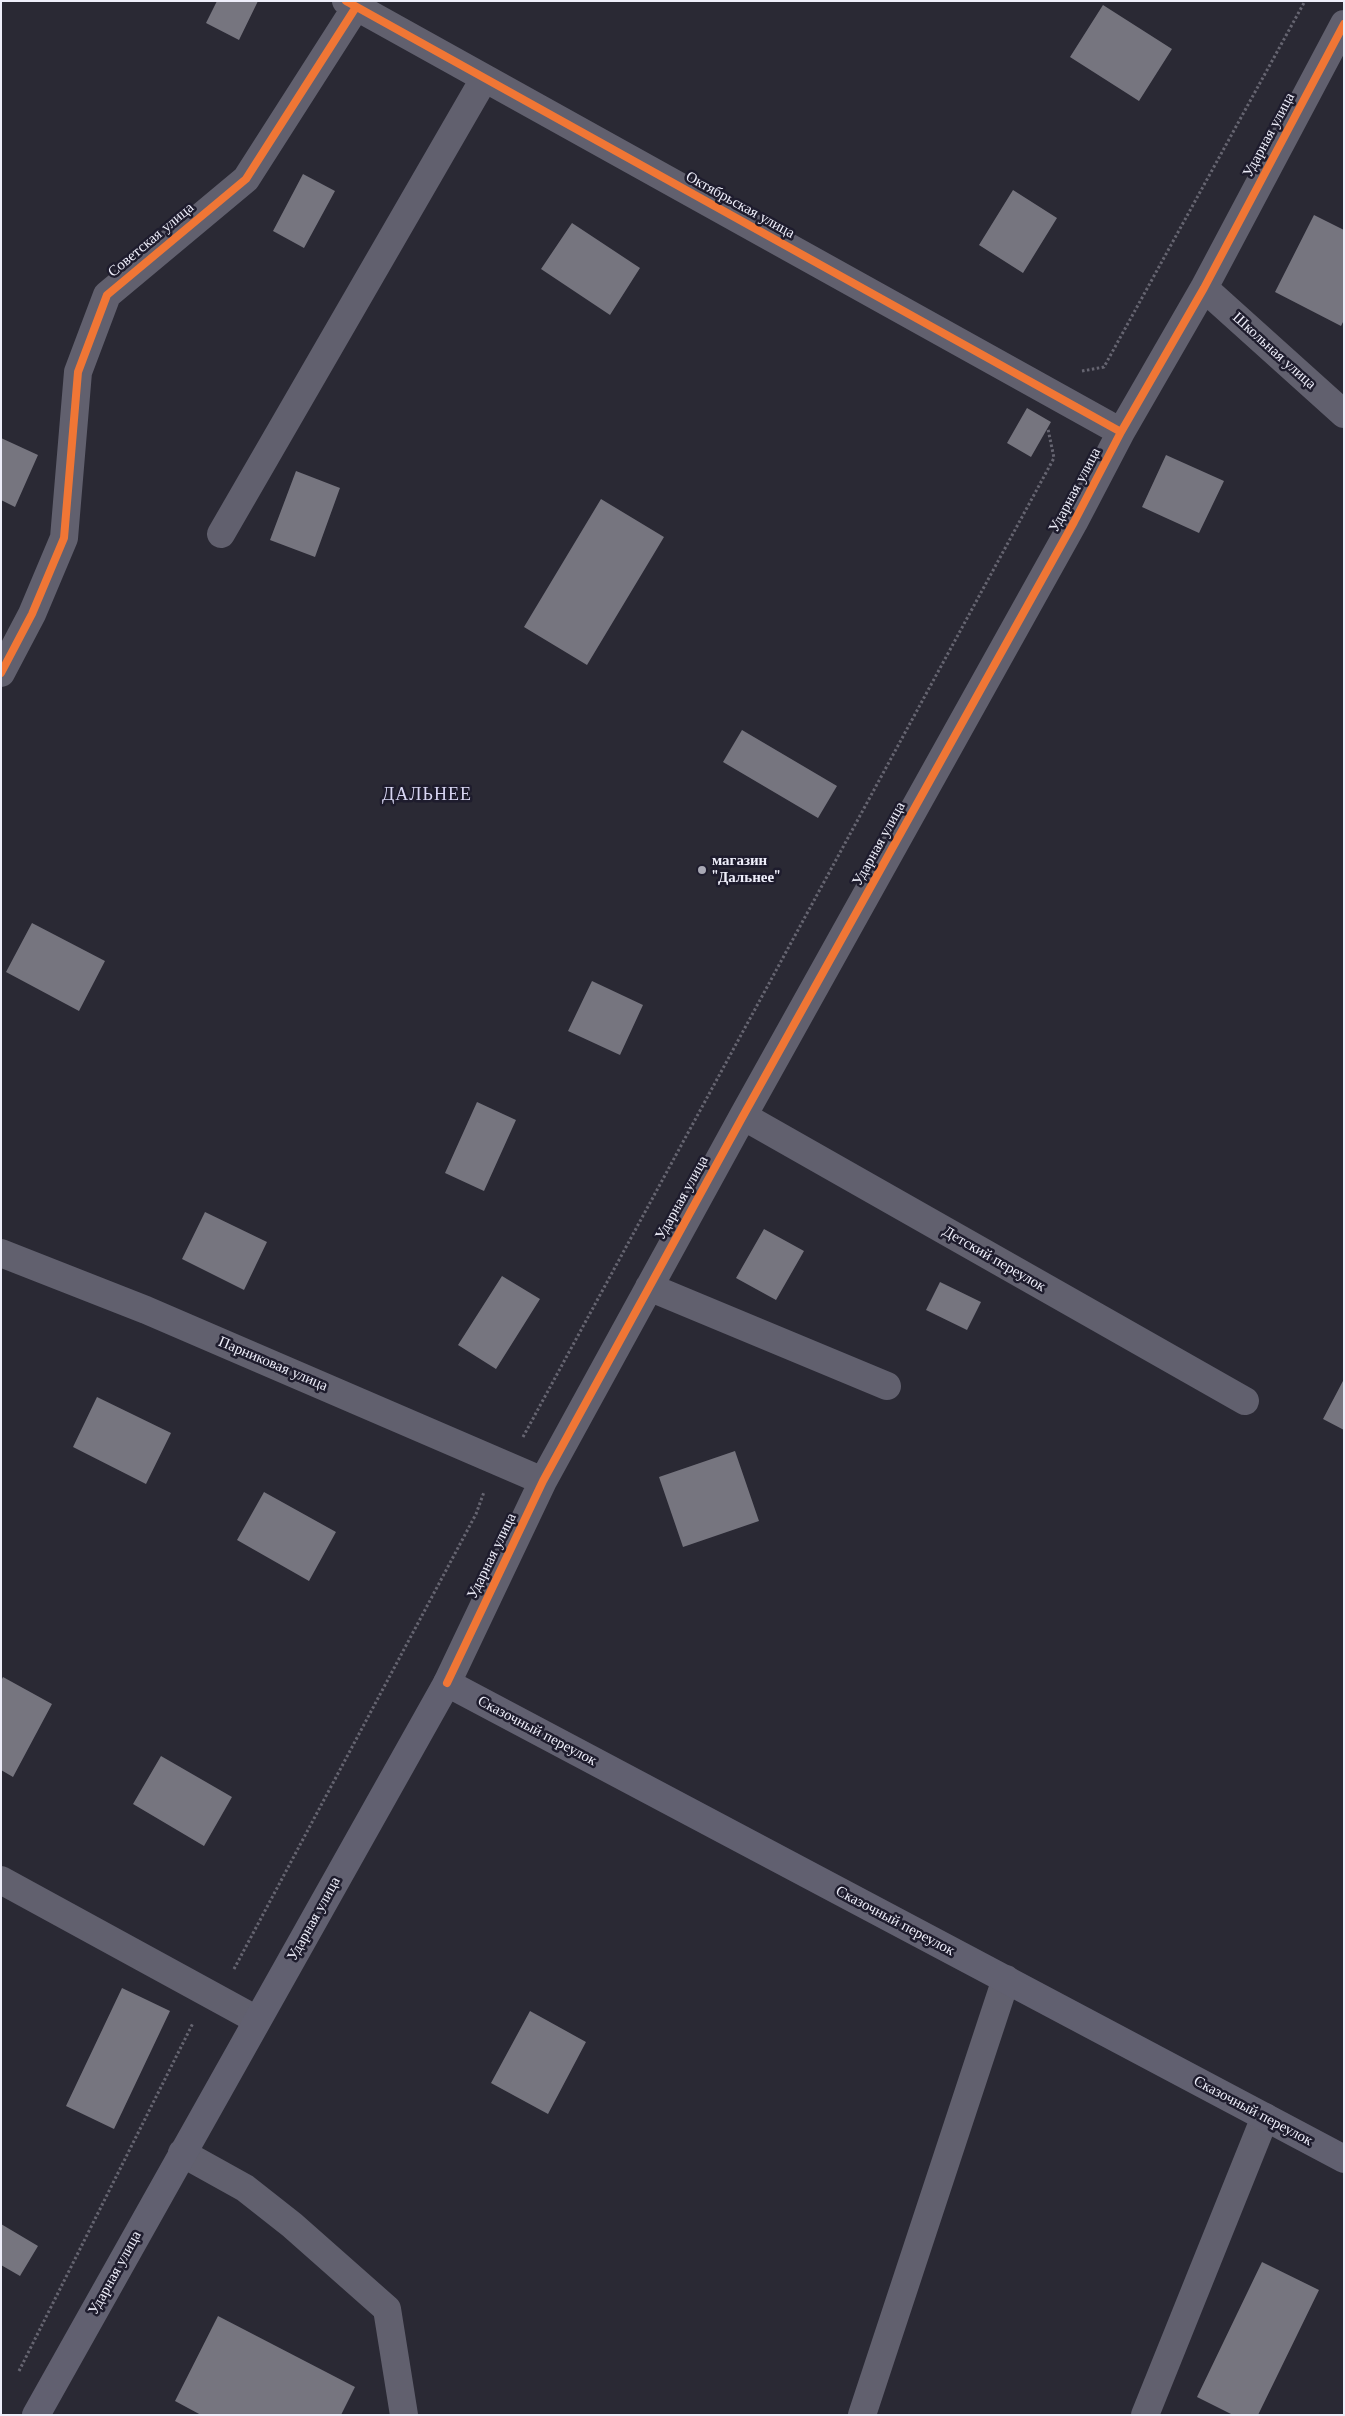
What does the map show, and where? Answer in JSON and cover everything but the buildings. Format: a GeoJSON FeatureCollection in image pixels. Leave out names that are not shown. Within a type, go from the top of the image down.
{"type":"FeatureCollection","features":[{"type":"Feature","properties":{"kind":"main road","name":"Сказочный переулок"},"geometry":{"type":"LineString","coordinates":[[446,1683],[1344,2159]]}},
{"type":"Feature","properties":{"kind":"main road","name":"Ударная улица"},"geometry":{"type":"LineString","coordinates":[[36,2415],[446,1683]]}},
{"type":"Feature","properties":{"kind":"street","name":"Октябрьская улица"},"geometry":{"type":"LineString","coordinates":[[351,4],[1121,432]]}},
{"type":"Feature","properties":{"kind":"street","name":"Советская улица"},"geometry":{"type":"LineString","coordinates":[[1,673],[32,614],[64,538],[78,372],[107,295],[246,179],[351,4]]}},
{"type":"Feature","properties":{"kind":"street","name":"Ударная улица"},"geometry":{"type":"LineString","coordinates":[[446,1683],[543,1481],[743,1116],[1074,522],[1121,432],[1204,288],[1344,24]]}},
{"type":"Feature","properties":{"kind":"street"},"geometry":{"type":"LineString","coordinates":[[221,534],[484,78]]}},
{"type":"Feature","properties":{"kind":"street","name":"Школьная улица"},"geometry":{"type":"LineString","coordinates":[[1204,288],[1344,414]]}},
{"type":"Feature","properties":{"kind":"street","name":"Детский переулок"},"geometry":{"type":"LineString","coordinates":[[743,1116],[1245,1401]]}},
{"type":"Feature","properties":{"kind":"street","name":"Парниковая улица"},"geometry":{"type":"LineString","coordinates":[[1,1253],[146,1310],[543,1481]]}},
{"type":"Feature","properties":{"kind":"street"},"geometry":{"type":"LineString","coordinates":[[649,1287],[887,1386]]}},
{"type":"Feature","properties":{"kind":"street"},"geometry":{"type":"LineString","coordinates":[[1,1880],[257,2020]]}},
{"type":"Feature","properties":{"kind":"street"},"geometry":{"type":"LineString","coordinates":[[862,2415],[1006,1980]]}},
{"type":"Feature","properties":{"kind":"street"},"geometry":{"type":"LineString","coordinates":[[1145,2415],[1265,2117]]}},
{"type":"Feature","properties":{"kind":"street"},"geometry":{"type":"LineString","coordinates":[[182,2153],[245,2188],[292,2225],[387,2309],[404,2415]]}},
{"type":"Feature","properties":{"kind":"path"},"geometry":{"type":"LineString","coordinates":[[19,2372],[208,1993],[215,1982],[230,1976],[476,1514],[497,1453],[518,1446],[1054,458],[1048,429],[1062,375],[1104,366],[1305,1]]}},
{"type":"Feature","properties":{"kind":"cycle path"},"geometry":{"type":"LineString","coordinates":[[346,1],[1121,432]]}},
{"type":"Feature","properties":{"kind":"cycle path"},"geometry":{"type":"LineString","coordinates":[[1,673],[32,614],[64,538],[78,372],[107,295],[246,179],[356,7]]}},
{"type":"Feature","properties":{"kind":"cycle path"},"geometry":{"type":"LineString","coordinates":[[447,1683],[543,1481],[743,1116],[1074,522],[1121,432],[1204,288],[1344,24]]}},
{"type":"Feature","properties":{"kind":"place","name":"магазин \"Дальнее\""},"geometry":{"type":"Point","coordinates":[702,870]}},
{"type":"Feature","properties":{"kind":"district","name":"ДАЛЬНЕЕ"},"geometry":{"type":"Point","coordinates":[427,795]}}]}
